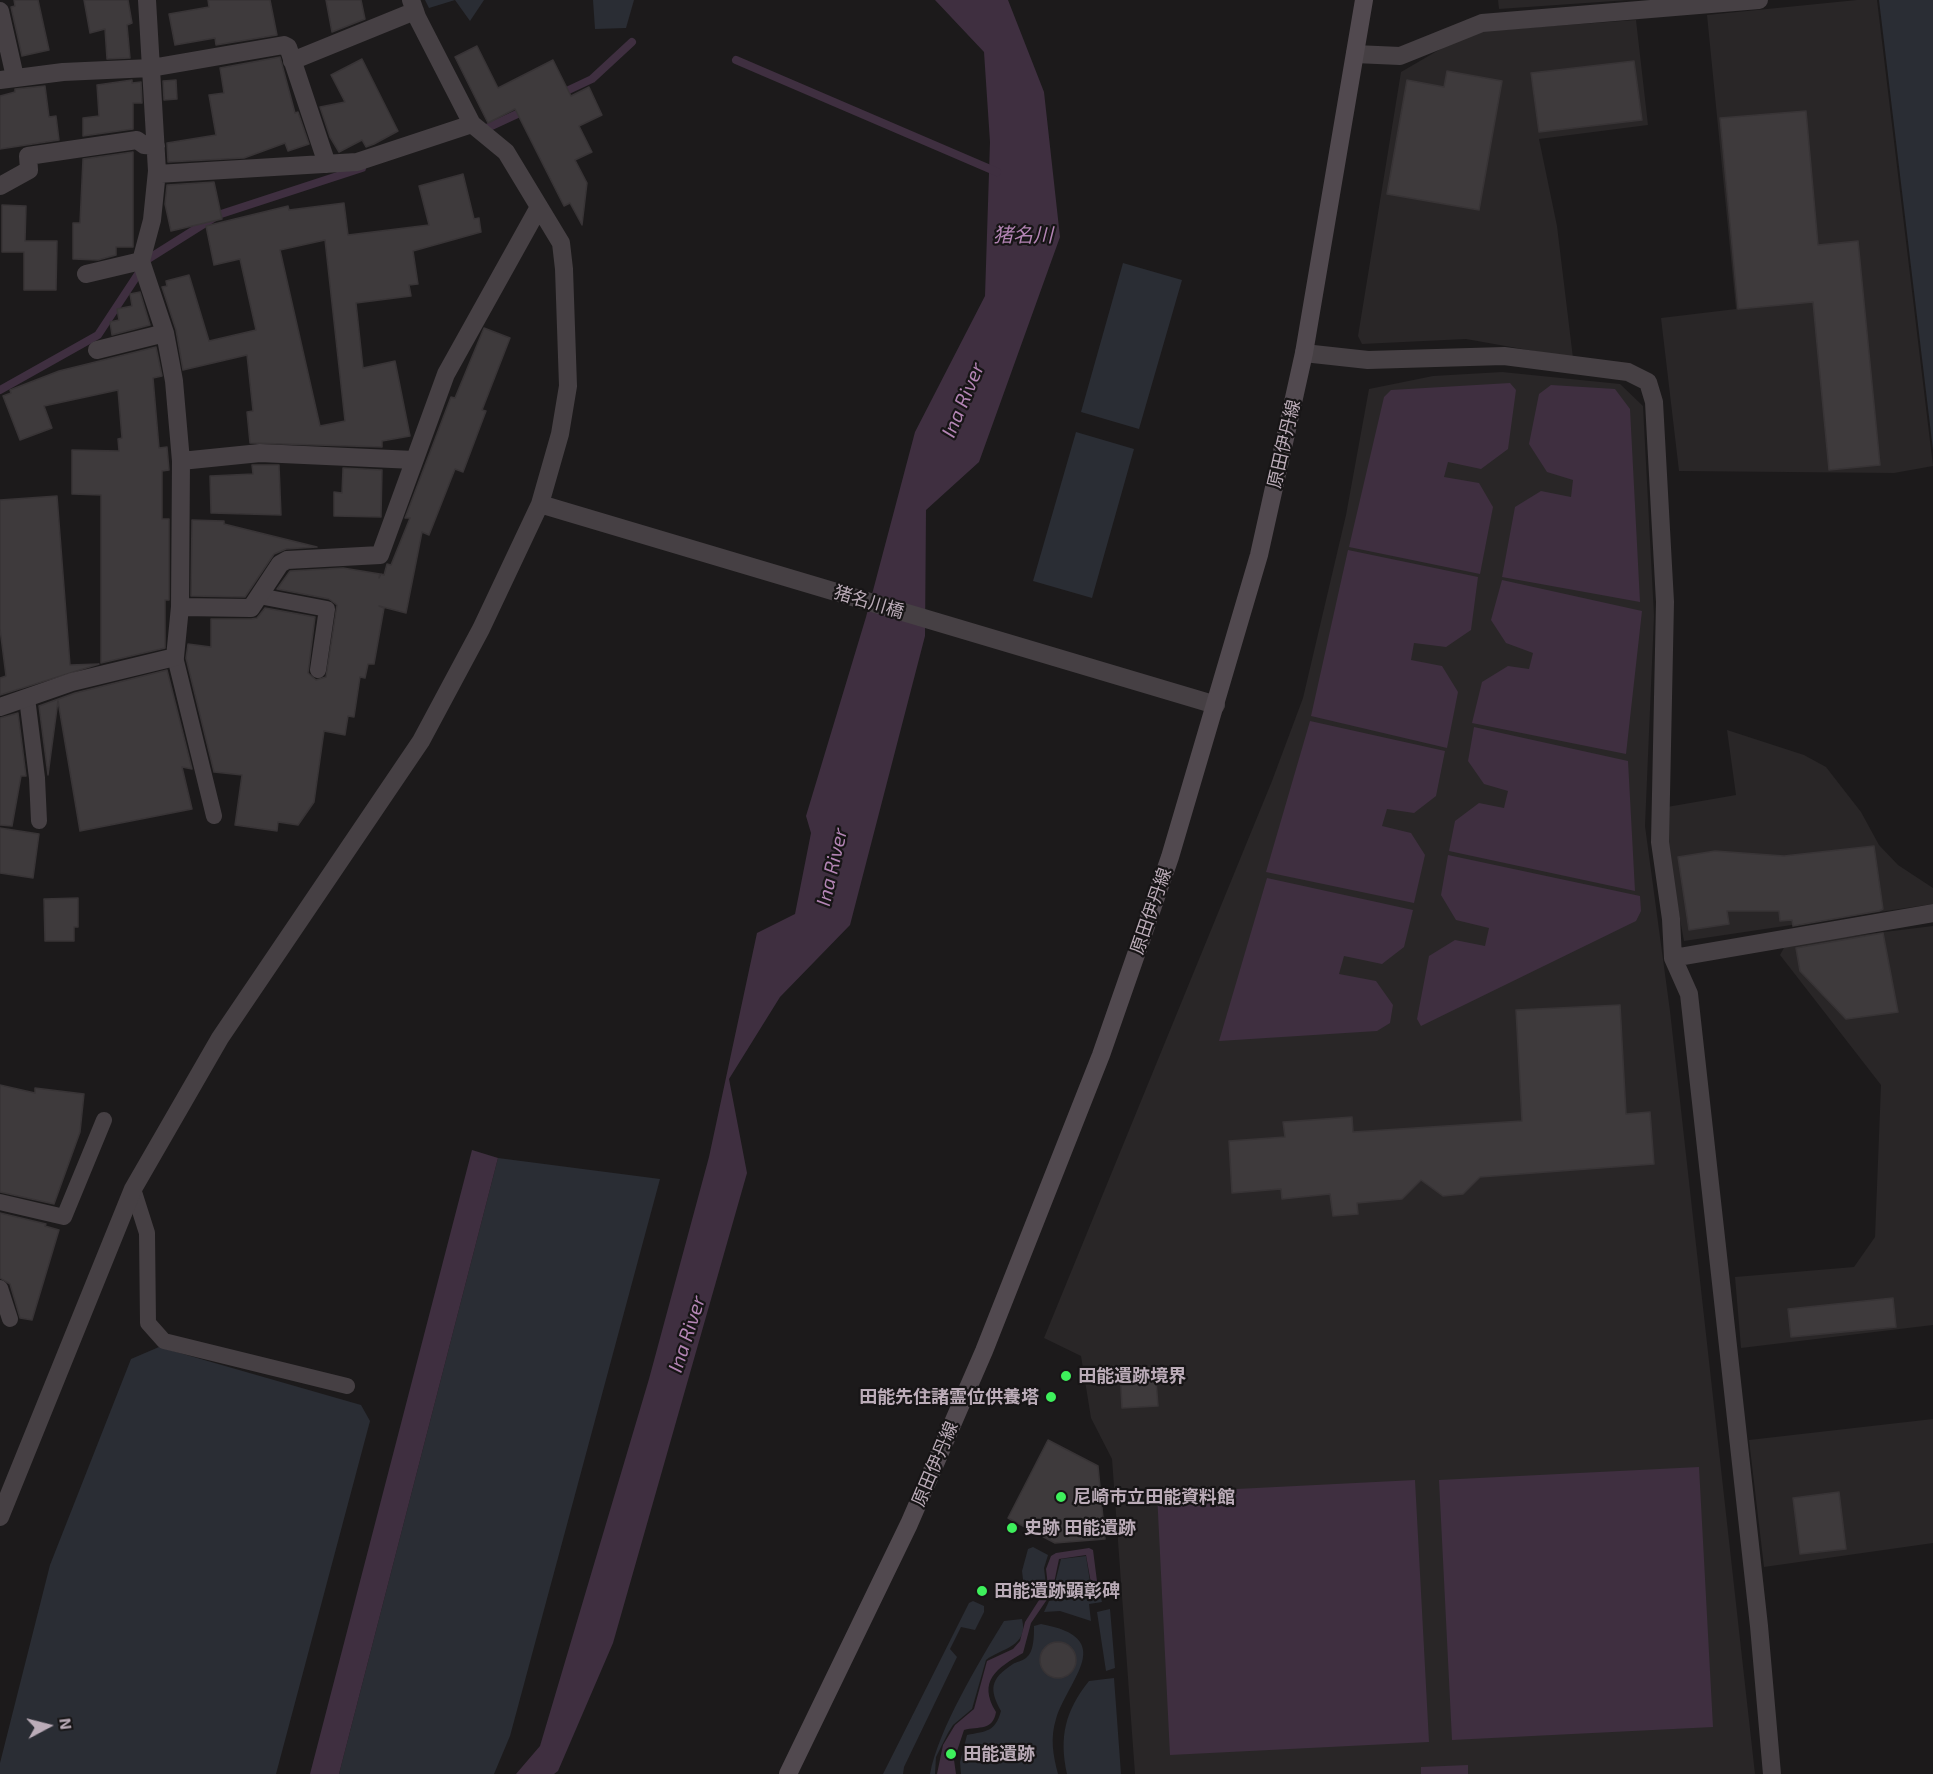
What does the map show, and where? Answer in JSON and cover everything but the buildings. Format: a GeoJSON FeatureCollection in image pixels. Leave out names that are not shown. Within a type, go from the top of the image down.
{"type":"FeatureCollection","features":[{"type":"Feature","properties":{"kind":"street"},"geometry":{"type":"LineString","coordinates":[[0,707],[72,682],[176,657],[180,607],[181,461],[174,381],[165,333],[141,261],[152,220],[157,174],[147,0]]}},
{"type":"Feature","properties":{"kind":"street","name":"原田伊丹線"},"geometry":{"type":"LineString","coordinates":[[788,1774],[909,1524],[984,1351],[1101,1055],[1170,857],[1259,555],[1305,353],[1364,0]]}},
{"type":"Feature","properties":{"kind":"street"},"geometry":{"type":"LineString","coordinates":[[1355,54],[1400,56],[1482,22],[1759,0]]}},
{"type":"Feature","properties":{"kind":"street"},"geometry":{"type":"LineString","coordinates":[[0,1517],[134,1190],[220,1038],[421,741],[481,629],[540,504],[560,434],[568,387],[561,243],[506,152],[472,124],[413,5],[292,60]]}},
{"type":"Feature","properties":{"kind":"street"},"geometry":{"type":"LineString","coordinates":[[0,11],[7,79],[151,68],[284,45],[288,47],[327,164]]}},
{"type":"Feature","properties":{"kind":"street"},"geometry":{"type":"LineString","coordinates":[[157,174],[357,162],[472,124]]}},
{"type":"Feature","properties":{"kind":"street"},"geometry":{"type":"LineString","coordinates":[[0,186],[29,170],[28,156],[137,140],[144,145],[156,146]]}},
{"type":"Feature","properties":{"kind":"street"},"geometry":{"type":"LineString","coordinates":[[180,607],[251,609],[280,564],[287,560],[380,555],[446,374],[539,207]]}},
{"type":"Feature","properties":{"kind":"street"},"geometry":{"type":"LineString","coordinates":[[86,274],[141,261]]}},
{"type":"Feature","properties":{"kind":"street"},"geometry":{"type":"LineString","coordinates":[[97,350],[165,333]]}},
{"type":"Feature","properties":{"kind":"street"},"geometry":{"type":"LineString","coordinates":[[1305,353],[1368,360],[1504,356],[1628,372],[1648,382],[1654,402],[1665,602],[1660,842],[1671,919],[1673,958],[1689,994],[1759,1626],[1772,1774]]}},
{"type":"Feature","properties":{"kind":"street"},"geometry":{"type":"LineString","coordinates":[[181,461],[260,453],[414,460]]}},
{"type":"Feature","properties":{"kind":"street","name":"猪名川橋"},"geometry":{"type":"LineString","coordinates":[[540,504],[1216,705]]}},
{"type":"Feature","properties":{"kind":"street"},"geometry":{"type":"LineString","coordinates":[[1673,958],[1933,913]]}},
{"type":"Feature","properties":{"kind":"lane"},"geometry":{"type":"LineString","coordinates":[[259,596],[327,609],[318,670]]}},
{"type":"Feature","properties":{"kind":"lane"},"geometry":{"type":"LineString","coordinates":[[176,657],[214,816]]}},
{"type":"Feature","properties":{"kind":"lane"},"geometry":{"type":"LineString","coordinates":[[27,698],[39,821]]}},
{"type":"Feature","properties":{"kind":"lane"},"geometry":{"type":"LineString","coordinates":[[0,1202],[64,1217],[104,1120]]}},
{"type":"Feature","properties":{"kind":"lane"},"geometry":{"type":"LineString","coordinates":[[134,1190],[147,1233],[148,1323],[164,1341],[347,1386]]}},
{"type":"Feature","properties":{"kind":"lane"},"geometry":{"type":"LineString","coordinates":[[0,1288],[10,1319]]}},
{"type":"Feature","properties":{"kind":"shaded area"},"geometry":{"type":"Polygon","coordinates":[[[425,0],[455,0],[429,8],[425,0]]]}},
{"type":"Feature","properties":{"kind":"shaded area"},"geometry":{"type":"Polygon","coordinates":[[[455,0],[484,0],[470,21],[455,0]]]}},
{"type":"Feature","properties":{"kind":"shaded area"},"geometry":{"type":"Polygon","coordinates":[[[593,0],[634,0],[626,28],[595,29],[593,0]]]}},
{"type":"Feature","properties":{"kind":"shaded area"},"geometry":{"type":"Polygon","coordinates":[[[1498,0],[1629,0],[1499,9],[1498,0]]]}},
{"type":"Feature","properties":{"kind":"shaded area"},"geometry":{"type":"Polygon","coordinates":[[[1877,0],[1933,466],[1894,473],[1679,471],[1661,318],[1736,309],[1707,15],[1877,0]]]}},
{"type":"Feature","properties":{"kind":"shaded area"},"geometry":{"type":"Polygon","coordinates":[[[1879,0],[1933,0],[1933,450],[1879,0]]]}},
{"type":"Feature","properties":{"kind":"shaded area"},"geometry":{"type":"Polygon","coordinates":[[[1636,20],[1648,125],[1539,139],[1557,226],[1573,358],[1466,339],[1362,344],[1358,336],[1401,72],[1456,40],[1483,31],[1636,20]]]}},
{"type":"Feature","properties":{"kind":"shaded area"},"geometry":{"type":"Polygon","coordinates":[[[1123,263],[1182,280],[1139,429],[1081,412],[1123,263]]]}},
{"type":"Feature","properties":{"kind":"shaded area"},"geometry":{"type":"Polygon","coordinates":[[[1502,372],[1620,384],[1643,406],[1654,616],[1645,826],[1670,1011],[1755,1774],[1135,1774],[1112,1459],[1091,1418],[1081,1356],[1044,1338],[1272,781],[1303,698],[1346,515],[1369,389],[1433,376],[1502,372]]]}},
{"type":"Feature","properties":{"kind":"shaded area"},"geometry":{"type":"Polygon","coordinates":[[[1076,432],[1134,449],[1092,598],[1033,581],[1076,432]]]}},
{"type":"Feature","properties":{"kind":"shaded area"},"geometry":{"type":"Polygon","coordinates":[[[1727,730],[1804,755],[1826,767],[1861,812],[1879,845],[1898,865],[1933,888],[1933,904],[1684,941],[1669,861],[1667,807],[1736,795],[1727,730]]]}},
{"type":"Feature","properties":{"kind":"shaded area"},"geometry":{"type":"Polygon","coordinates":[[[1933,926],[1933,1325],[1741,1348],[1735,1277],[1854,1267],[1875,1237],[1881,1085],[1780,955],[1786,944],[1933,926]]]}},
{"type":"Feature","properties":{"kind":"shaded area"},"geometry":{"type":"Polygon","coordinates":[[[498,1158],[660,1179],[510,1736],[494,1774],[339,1774],[498,1158]]]}},
{"type":"Feature","properties":{"kind":"shaded area"},"geometry":{"type":"Polygon","coordinates":[[[159,1347],[361,1405],[370,1421],[276,1774],[0,1774],[0,1763],[50,1565],[131,1359],[159,1347]]]}},
{"type":"Feature","properties":{"kind":"shaded area"},"geometry":{"type":"Polygon","coordinates":[[[1933,1419],[1933,1543],[1764,1567],[1749,1440],[1933,1419]]]}},
{"type":"Feature","properties":{"kind":"shaded area"},"geometry":{"type":"Polygon","coordinates":[[[1033,1547],[1048,1555],[1044,1568],[1046,1585],[1036,1599],[1025,1596],[1022,1571],[1028,1549],[1033,1547]]]}},
{"type":"Feature","properties":{"kind":"shaded area"},"geometry":{"type":"Polygon","coordinates":[[[1086,1556],[1091,1588],[1062,1592],[1054,1587],[1061,1559],[1086,1556]]]}},
{"type":"Feature","properties":{"kind":"shaded area"},"geometry":{"type":"Polygon","coordinates":[[[1100,1595],[1102,1602],[1089,1604],[1091,1621],[1060,1611],[1044,1612],[1049,1601],[1100,1595]]]}},
{"type":"Feature","properties":{"kind":"shaded area"},"geometry":{"type":"Polygon","coordinates":[[[973,1601],[984,1606],[984,1612],[975,1630],[961,1627],[950,1649],[957,1657],[904,1767],[903,1774],[883,1774],[969,1603],[973,1601]]]}},
{"type":"Feature","properties":{"kind":"shaded area"},"geometry":{"type":"Polygon","coordinates":[[[1110,1609],[1115,1668],[1106,1671],[1097,1612],[1110,1609]]]}},
{"type":"Feature","properties":{"kind":"shaded area"},"geometry":{"type":"Polygon","coordinates":[[[1022,1619],[1023,1628],[1018,1641],[986,1660],[972,1709],[953,1725],[936,1757],[935,1774],[930,1774],[942,1737],[983,1655],[1004,1621],[1022,1619]]]}},
{"type":"Feature","properties":{"kind":"shaded area"},"geometry":{"type":"Polygon","coordinates":[[[1041,1624],[1064,1630],[1078,1639],[1083,1649],[1077,1675],[1054,1726],[1053,1746],[1058,1774],[961,1774],[960,1762],[967,1735],[980,1733],[993,1727],[999,1718],[1001,1711],[993,1690],[996,1680],[1005,1669],[1029,1655],[1033,1643],[1034,1626],[1041,1624]]]}},
{"type":"Feature","properties":{"kind":"shaded area"},"geometry":{"type":"Polygon","coordinates":[[[1114,1678],[1121,1774],[1067,1774],[1064,1736],[1074,1703],[1089,1681],[1114,1678]]]}},
{"type":"Feature","properties":{"kind":"water","name":"猪名川"},"geometry":{"type":"Polygon","coordinates":[[[935,0],[1008,0],[1044,92],[1060,237],[979,462],[926,510],[925,636],[850,925],[780,997],[729,1079],[747,1173],[613,1643],[558,1771],[554,1774],[516,1774],[540,1746],[649,1379],[709,1157],[757,933],[795,914],[811,833],[806,816],[866,617],[915,432],[985,296],[990,142],[984,52],[935,0]]]}},
{"type":"Feature","properties":{"kind":"water"},"geometry":{"type":"Polygon","coordinates":[[[1510,383],[1516,390],[1508,449],[1481,469],[1448,462],[1444,477],[1479,483],[1493,507],[1480,574],[1349,547],[1384,397],[1391,390],[1510,383]]]}},
{"type":"Feature","properties":{"kind":"water"},"geometry":{"type":"Polygon","coordinates":[[[1551,385],[1615,389],[1630,409],[1640,602],[1502,577],[1515,507],[1541,491],[1571,497],[1573,480],[1547,472],[1529,444],[1539,394],[1551,385]]]}},
{"type":"Feature","properties":{"kind":"water"},"geometry":{"type":"Polygon","coordinates":[[[1348,550],[1478,577],[1471,630],[1446,647],[1414,643],[1411,660],[1442,666],[1458,692],[1447,748],[1311,716],[1348,550]]]}},
{"type":"Feature","properties":{"kind":"water"},"geometry":{"type":"Polygon","coordinates":[[[1502,580],[1642,611],[1626,754],[1472,723],[1482,682],[1508,666],[1529,669],[1533,653],[1506,643],[1491,620],[1502,580]]]}},
{"type":"Feature","properties":{"kind":"water"},"geometry":{"type":"Polygon","coordinates":[[[1310,721],[1445,751],[1436,796],[1414,813],[1387,809],[1382,826],[1411,833],[1425,855],[1414,903],[1266,872],[1310,721]]]}},
{"type":"Feature","properties":{"kind":"water"},"geometry":{"type":"Polygon","coordinates":[[[1474,727],[1628,761],[1635,891],[1449,851],[1455,821],[1479,803],[1504,808],[1508,791],[1484,784],[1468,761],[1474,727]]]}},
{"type":"Feature","properties":{"kind":"water"},"geometry":{"type":"Polygon","coordinates":[[[1448,855],[1640,896],[1641,911],[1636,921],[1421,1026],[1417,1019],[1429,956],[1455,940],[1485,946],[1489,928],[1456,920],[1441,895],[1448,855]]]}},
{"type":"Feature","properties":{"kind":"water"},"geometry":{"type":"Polygon","coordinates":[[[1267,878],[1413,910],[1404,947],[1382,964],[1344,956],[1339,974],[1376,981],[1393,1005],[1390,1023],[1377,1031],[1219,1041],[1267,878]]]}},
{"type":"Feature","properties":{"kind":"water"},"geometry":{"type":"Polygon","coordinates":[[[472,1150],[498,1158],[339,1774],[310,1774],[472,1150]]]}},
{"type":"Feature","properties":{"kind":"water"},"geometry":{"type":"Polygon","coordinates":[[[1699,1467],[1713,1727],[1452,1740],[1439,1480],[1699,1467]]]}},
{"type":"Feature","properties":{"kind":"water"},"geometry":{"type":"Polygon","coordinates":[[[1415,1480],[1429,1742],[1170,1755],[1157,1493],[1415,1480]]]}},
{"type":"Feature","properties":{"kind":"water"},"geometry":{"type":"Polygon","coordinates":[[[1089,1548],[1093,1550],[1098,1589],[1096,1594],[1048,1598],[1031,1623],[1023,1653],[998,1670],[989,1684],[991,1701],[996,1712],[992,1722],[984,1727],[964,1730],[954,1760],[956,1774],[937,1774],[943,1745],[955,1725],[974,1709],[987,1661],[1013,1649],[1020,1641],[1025,1622],[1048,1586],[1046,1569],[1051,1556],[1056,1553],[1089,1548]],[[1086,1555],[1059,1559],[1053,1588],[1061,1593],[1092,1589],[1086,1555]]]}},
{"type":"Feature","properties":{"kind":"water"},"geometry":{"type":"Polygon","coordinates":[[[1468,1765],[1468,1774],[1421,1774],[1421,1767],[1468,1765]]]}},
{"type":"Feature","properties":{"kind":"waterway"},"geometry":{"type":"LineString","coordinates":[[558,95],[592,79],[632,42]]}},
{"type":"Feature","properties":{"kind":"waterway"},"geometry":{"type":"LineString","coordinates":[[736,60],[997,172]]}},
{"type":"Feature","properties":{"kind":"waterway"},"geometry":{"type":"LineString","coordinates":[[487,128],[528,109]]}},
{"type":"Feature","properties":{"kind":"waterway"},"geometry":{"type":"LineString","coordinates":[[0,390],[98,335],[148,259],[218,215],[362,168]]}},
{"type":"Feature","properties":{"kind":"place","name":"田能遺跡境界"},"geometry":{"type":"Point","coordinates":[1066,1376]}},
{"type":"Feature","properties":{"kind":"place","name":"田能先住諸霊位供養塔"},"geometry":{"type":"Point","coordinates":[1051,1397]}},
{"type":"Feature","properties":{"kind":"place","name":"尼崎市立田能資料館"},"geometry":{"type":"Point","coordinates":[1061,1497]}},
{"type":"Feature","properties":{"kind":"place","name":"史跡 田能遺跡"},"geometry":{"type":"Point","coordinates":[1012,1528]}},
{"type":"Feature","properties":{"kind":"place","name":"田能遺跡顕彰碑"},"geometry":{"type":"Point","coordinates":[982,1591]}},
{"type":"Feature","properties":{"kind":"place","name":"田能遺跡"},"geometry":{"type":"Point","coordinates":[951,1754]}},
{"type":"Feature","properties":{"kind":"water label","name":"Ina River"},"geometry":{"type":"Point","coordinates":[963,400]}},
{"type":"Feature","properties":{"kind":"water label","name":"Ina River"},"geometry":{"type":"Point","coordinates":[832,867]}},
{"type":"Feature","properties":{"kind":"water label","name":"Ina River"},"geometry":{"type":"Point","coordinates":[687,1334]}}]}
